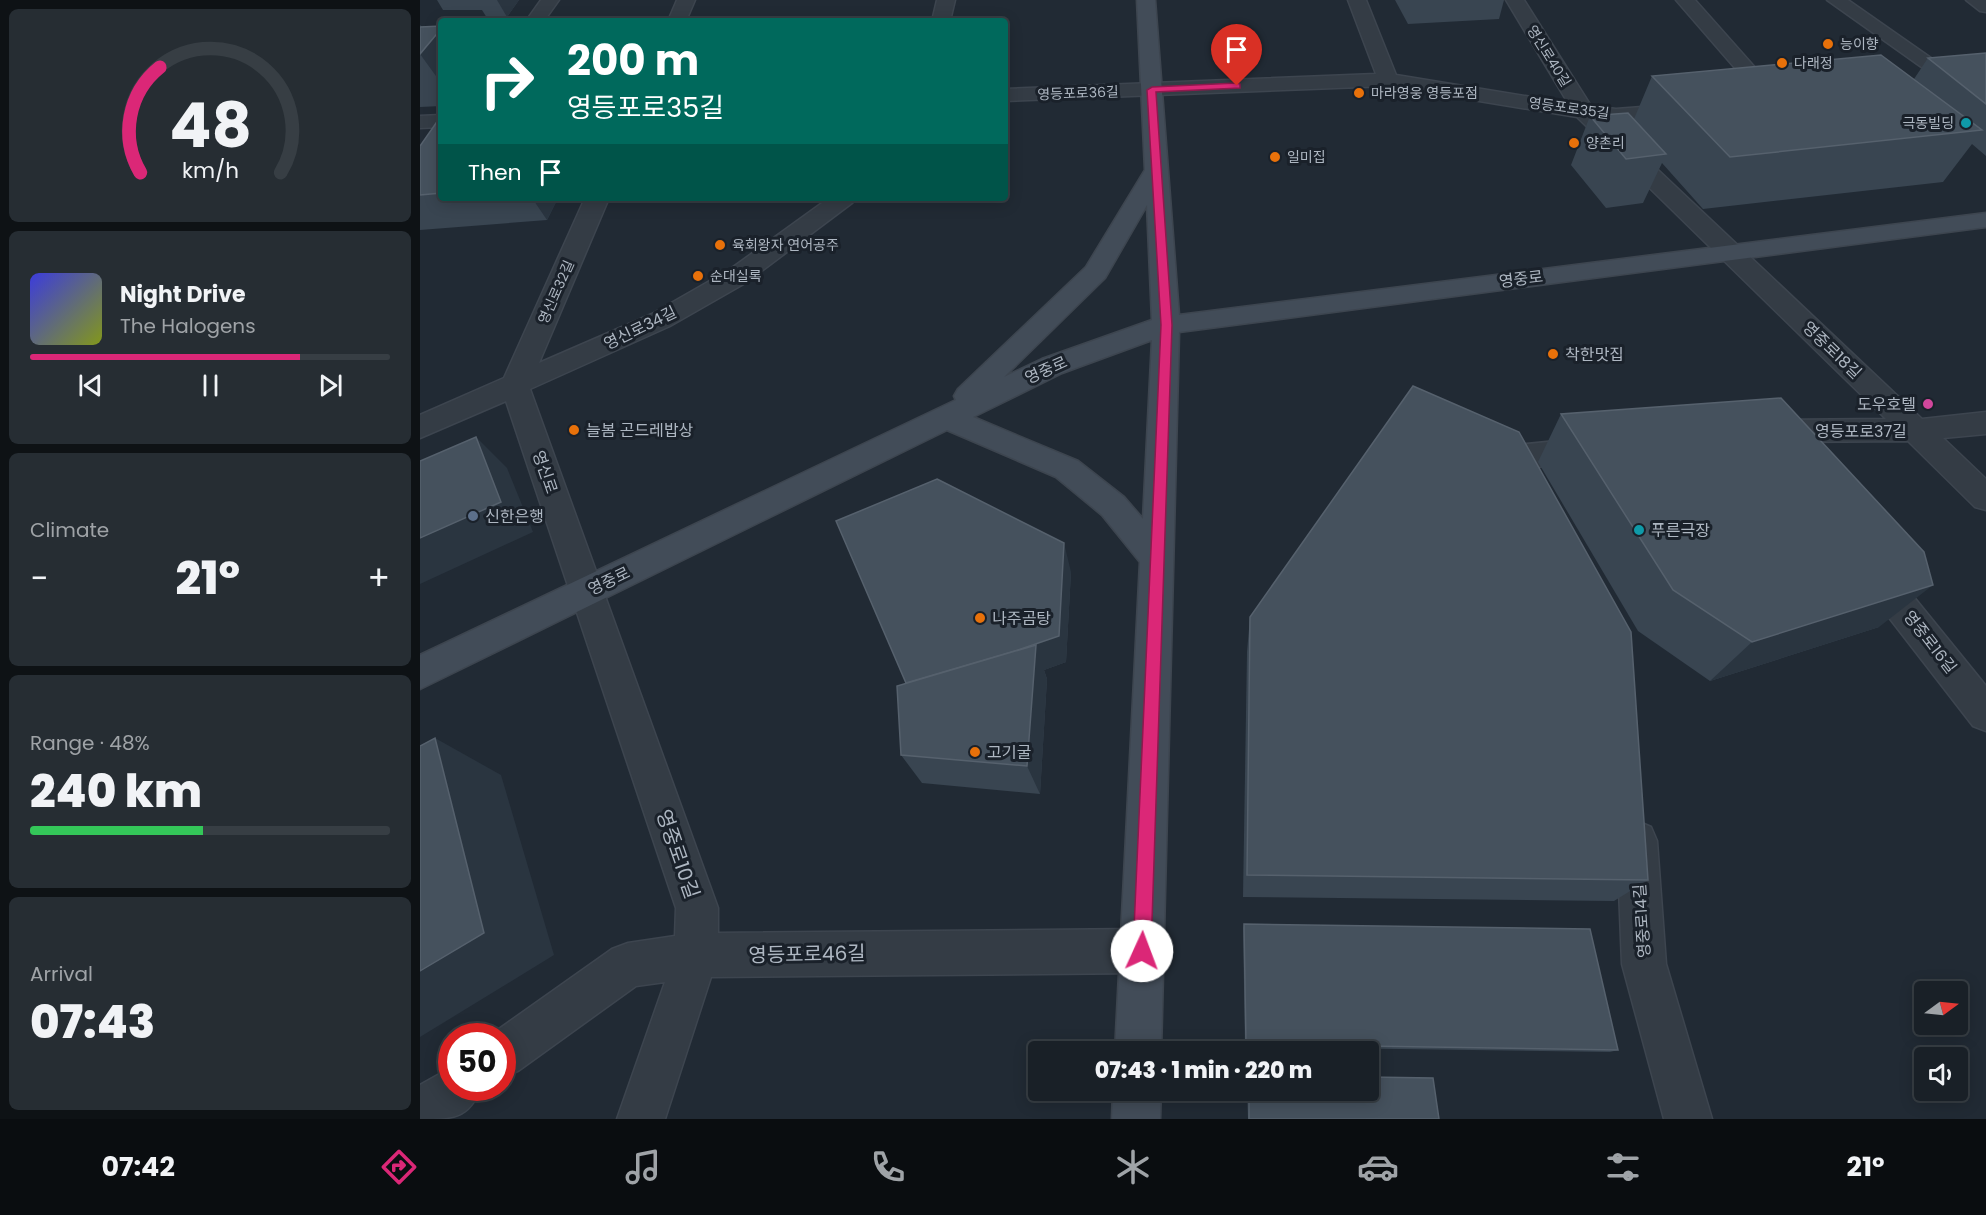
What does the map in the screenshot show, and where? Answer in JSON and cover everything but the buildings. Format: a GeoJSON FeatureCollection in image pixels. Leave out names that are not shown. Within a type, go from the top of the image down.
{"type":"FeatureCollection","features":[{"type":"Feature","properties":{"kind":"main road"},"geometry":{"type":"LineString","coordinates":[[1138,1041],[1166,325],[1146,0]]}},
{"type":"Feature","properties":{"kind":"main road"},"geometry":{"type":"LineString","coordinates":[[1155,171],[1096,272],[946,417],[1067,469],[1113,506],[1158,560]]}},
{"type":"Feature","properties":{"kind":"main road","name":"영중로"},"geometry":{"type":"LineString","coordinates":[[420,673],[1052,366],[1166,325],[1986,220]]}},
{"type":"Feature","properties":{"kind":"main road"},"geometry":{"type":"LineString","coordinates":[[1136,1119],[1137,1101]]}},
{"type":"Feature","properties":{"kind":"street"},"geometry":{"type":"LineString","coordinates":[[537,18],[550,0]]}},
{"type":"Feature","properties":{"kind":"street"},"geometry":{"type":"LineString","coordinates":[[677,18],[686,0]]}},
{"type":"Feature","properties":{"kind":"street"},"geometry":{"type":"LineString","coordinates":[[942,18],[946,0]]}},
{"type":"Feature","properties":{"kind":"street"},"geometry":{"type":"LineString","coordinates":[[1358,0],[1388,80]]}},
{"type":"Feature","properties":{"kind":"street","name":"영신로40길"},"geometry":{"type":"LineString","coordinates":[[1515,0],[1584,112]]}},
{"type":"Feature","properties":{"kind":"street"},"geometry":{"type":"LineString","coordinates":[[1685,0],[1774,101]]}},
{"type":"Feature","properties":{"kind":"street"},"geometry":{"type":"LineString","coordinates":[[1836,0],[1951,79]]}},
{"type":"Feature","properties":{"kind":"street"},"geometry":{"type":"LineString","coordinates":[[1975,0],[1986,7]]}},
{"type":"Feature","properties":{"kind":"street"},"geometry":{"type":"LineString","coordinates":[[1928,82],[1974,76]]}},
{"type":"Feature","properties":{"kind":"street","name":"영등포로35길"},"geometry":{"type":"LineString","coordinates":[[1152,90],[1388,80],[1584,112],[1616,115],[1697,108]]}},
{"type":"Feature","properties":{"kind":"street","name":"영등포로36길"},"geometry":{"type":"LineString","coordinates":[[1008,95],[1152,90]]}},
{"type":"Feature","properties":{"kind":"street"},"geometry":{"type":"LineString","coordinates":[[1752,103],[1797,98]]}},
{"type":"Feature","properties":{"kind":"street"},"geometry":{"type":"LineString","coordinates":[[1584,112],[1730,253]]}},
{"type":"Feature","properties":{"kind":"street"},"geometry":{"type":"LineString","coordinates":[[420,122],[438,121]]}},
{"type":"Feature","properties":{"kind":"street","name":"영신로32길"},"geometry":{"type":"LineString","coordinates":[[515,386],[596,201]]}},
{"type":"Feature","properties":{"kind":"street","name":"영신로34길"},"geometry":{"type":"LineString","coordinates":[[420,427],[671,314],[738,276],[840,201]]}},
{"type":"Feature","properties":{"kind":"street","name":"영중로18길"},"geometry":{"type":"LineString","coordinates":[[1730,253],[1986,498]]}},
{"type":"Feature","properties":{"kind":"street","name":"영신로"},"geometry":{"type":"LineString","coordinates":[[515,386],[586,592]]}},
{"type":"Feature","properties":{"kind":"street","name":"영등포로37길"},"geometry":{"type":"LineString","coordinates":[[1779,458],[1752,432],[1916,430],[1986,423]]}},
{"type":"Feature","properties":{"kind":"street"},"geometry":{"type":"LineString","coordinates":[[1465,431],[1522,472],[1618,446]]}},
{"type":"Feature","properties":{"kind":"street","name":"영중로16길"},"geometry":{"type":"LineString","coordinates":[[1859,554],[1986,714]]}},
{"type":"Feature","properties":{"kind":"street","name":"영중로10길"},"geometry":{"type":"LineString","coordinates":[[586,592],[696,908],[696,955],[641,1119]]}},
{"type":"Feature","properties":{"kind":"street","name":"영중로14길"},"geometry":{"type":"LineString","coordinates":[[1635,811],[1644,964],[1688,1119]]}},
{"type":"Feature","properties":{"kind":"street","name":"영등포로46길"},"geometry":{"type":"LineString","coordinates":[[516,1045],[628,965],[696,955],[1142,951]]}},
{"type":"Feature","properties":{"kind":"street"},"geometry":{"type":"LineString","coordinates":[[420,1114],[438,1101]]}},
{"type":"Feature","properties":{"kind":"place","name":"능이향"},"geometry":{"type":"Point","coordinates":[1828,44]}},
{"type":"Feature","properties":{"kind":"place","name":"다래정"},"geometry":{"type":"Point","coordinates":[1782,63]}},
{"type":"Feature","properties":{"kind":"place","name":"마라영웅 영등포점"},"geometry":{"type":"Point","coordinates":[1359,93]}},
{"type":"Feature","properties":{"kind":"place","name":"극동빌딩"},"geometry":{"type":"Point","coordinates":[1966,123]}},
{"type":"Feature","properties":{"kind":"place","name":"양촌리"},"geometry":{"type":"Point","coordinates":[1574,143]}},
{"type":"Feature","properties":{"kind":"place","name":"일미집"},"geometry":{"type":"Point","coordinates":[1275,157]}},
{"type":"Feature","properties":{"kind":"place","name":"육회왕자 연어공주"},"geometry":{"type":"Point","coordinates":[720,245]}},
{"type":"Feature","properties":{"kind":"place","name":"순대실록"},"geometry":{"type":"Point","coordinates":[698,276]}},
{"type":"Feature","properties":{"kind":"place","name":"착한맛집"},"geometry":{"type":"Point","coordinates":[1553,354]}},
{"type":"Feature","properties":{"kind":"place","name":"도우호텔"},"geometry":{"type":"Point","coordinates":[1928,404]}},
{"type":"Feature","properties":{"kind":"place","name":"늘봄 곤드레밥상"},"geometry":{"type":"Point","coordinates":[574,430]}},
{"type":"Feature","properties":{"kind":"place","name":"신한은행"},"geometry":{"type":"Point","coordinates":[473,516]}},
{"type":"Feature","properties":{"kind":"place","name":"푸른극장"},"geometry":{"type":"Point","coordinates":[1639,530]}},
{"type":"Feature","properties":{"kind":"place","name":"나주곰탕"},"geometry":{"type":"Point","coordinates":[980,618]}},
{"type":"Feature","properties":{"kind":"place","name":"고기굴"},"geometry":{"type":"Point","coordinates":[975,752]}},
{"type":"Feature","properties":{"kind":"route"},"geometry":{"type":"LineString","coordinates":[[1142,951],[1166,325],[1155,171],[1152,90],[1237,86]]}}]}
